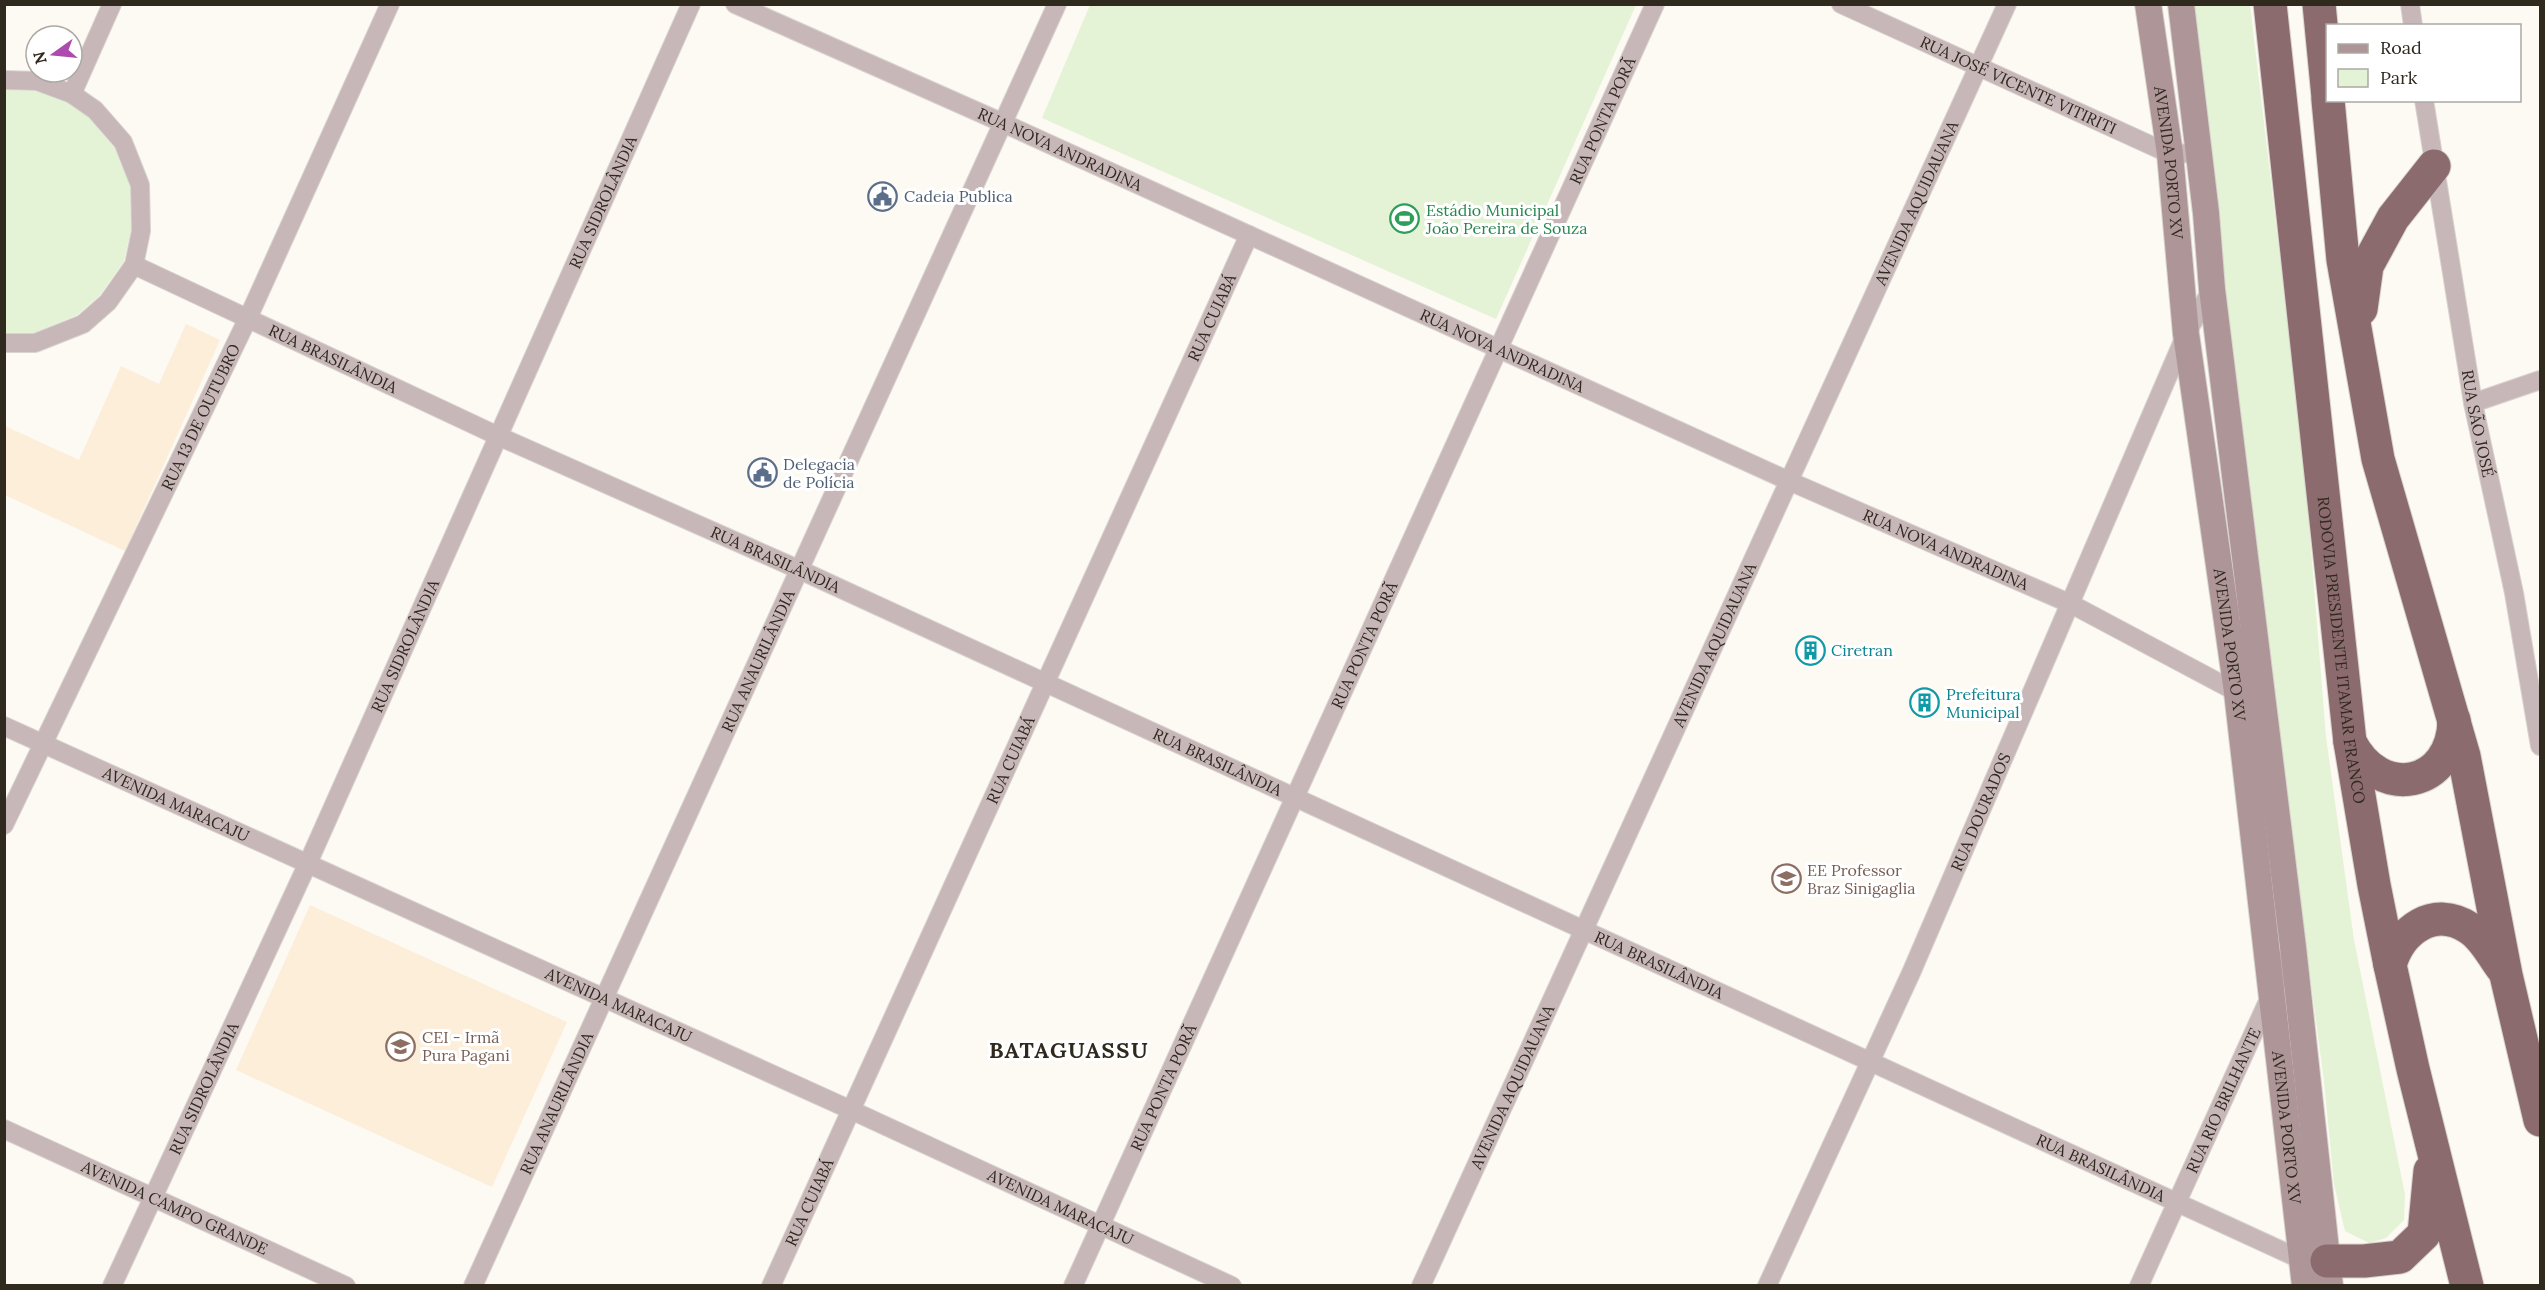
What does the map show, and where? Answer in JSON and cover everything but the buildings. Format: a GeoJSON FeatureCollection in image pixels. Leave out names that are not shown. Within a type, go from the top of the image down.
{"type":"FeatureCollection","features":[{"type":"Feature","properties":{"kind":"highway","name":"RODOVIA PRESIDENTE ITAMAR FRANCO"},"geometry":{"type":"LineString","coordinates":[[2270,4],[2350,742],[2390,965],[2413,1069],[2467,1286]]}},
{"type":"Feature","properties":{"kind":"highway"},"geometry":{"type":"LineString","coordinates":[[2319,4],[2326,78]]}},
{"type":"Feature","properties":{"kind":"highway"},"geometry":{"type":"LineString","coordinates":[[2328,102],[2343,260],[2378,459],[2464,756],[2506,975],[2541,1120]]}},
{"type":"Feature","properties":{"kind":"highway"},"geometry":{"type":"LineString","coordinates":[[2357,338],[2367,266],[2393,218],[2434,166]]}},
{"type":"Feature","properties":{"kind":"highway"},"geometry":{"type":"LineString","coordinates":[[2350,742],[2358,758],[2371,770],[2387,778],[2404,780],[2421,776],[2436,767],[2448,753],[2454,736],[2454,719]]}},
{"type":"Feature","properties":{"kind":"highway"},"geometry":{"type":"LineString","coordinates":[[2390,965],[2394,950],[2404,935],[2418,925],[2435,920],[2452,921],[2469,928],[2482,939],[2506,975]]}},
{"type":"Feature","properties":{"kind":"highway"},"geometry":{"type":"LineString","coordinates":[[2379,1286],[2400,1257],[2424,1234],[2432,1146]]}},
{"type":"Feature","properties":{"kind":"highway"},"geometry":{"type":"LineString","coordinates":[[2320,1269],[2400,1257]]}},
{"type":"Feature","properties":{"kind":"street"},"geometry":{"type":"LineString","coordinates":[[72,94],[112,4]]}},
{"type":"Feature","properties":{"kind":"street","name":"RUA 13 DE OUTUBRO"},"geometry":{"type":"LineString","coordinates":[[4,825],[248,318],[390,4]]}},
{"type":"Feature","properties":{"kind":"street","name":"RUA SIDROLÂNDIA"},"geometry":{"type":"LineString","coordinates":[[112,1286],[308,863],[691,4]]}},
{"type":"Feature","properties":{"kind":"street","name":"RUA NOVA ANDRADINA"},"geometry":{"type":"LineString","coordinates":[[735,4],[1004,123],[1789,481],[2071,604],[2264,706]]}},
{"type":"Feature","properties":{"kind":"street","name":"RUA ANAURILÂNDIA"},"geometry":{"type":"LineString","coordinates":[[473,1286],[1058,4]]}},
{"type":"Feature","properties":{"kind":"street","name":"RUA PONTA PORÃ"},"geometry":{"type":"LineString","coordinates":[[1073,1286],[1655,4]]}},
{"type":"Feature","properties":{"kind":"street","name":"RUA JOSÉ VICENTE VITIRITI"},"geometry":{"type":"LineString","coordinates":[[1841,4],[2170,154],[2199,153]]}},
{"type":"Feature","properties":{"kind":"street","name":"AVENIDA AQUIDAUANA"},"geometry":{"type":"LineString","coordinates":[[1421,1286],[2007,4]]}},
{"type":"Feature","properties":{"kind":"street","name":"AVENIDA PORTO XV"},"geometry":{"type":"LineString","coordinates":[[2148,4],[2170,154],[2186,334],[2237,692],[2272,994],[2320,1269]]}},
{"type":"Feature","properties":{"kind":"street","name":"AVENIDA PORTO XV"},"geometry":{"type":"LineString","coordinates":[[2181,4],[2199,153],[2212,290],[2293,947],[2320,1269],[2305,1286]]}},
{"type":"Feature","properties":{"kind":"street"},"geometry":{"type":"LineString","coordinates":[[2410,4],[2413,24]]}},
{"type":"Feature","properties":{"kind":"street"},"geometry":{"type":"LineString","coordinates":[[4,80],[38,81],[72,94],[95,110],[123,142],[140,185],[141,231],[134,265],[108,302],[82,324],[35,343],[4,343]]}},
{"type":"Feature","properties":{"kind":"street","name":"RUA SÃO JOSÉ"},"geometry":{"type":"LineString","coordinates":[[2424,102],[2473,403],[2514,593],[2541,746]]}},
{"type":"Feature","properties":{"kind":"street","name":"RUA CUIABÁ"},"geometry":{"type":"LineString","coordinates":[[771,1286],[1250,235]]}},
{"type":"Feature","properties":{"kind":"street","name":"RUA BRASILÂNDIA"},"geometry":{"type":"LineString","coordinates":[[134,265],[498,436],[800,570],[2320,1269]]}},
{"type":"Feature","properties":{"kind":"street","name":"RUA DOURADOS"},"geometry":{"type":"LineString","coordinates":[[1767,1286],[1911,973],[2186,334],[2212,290]]}},
{"type":"Feature","properties":{"kind":"street"},"geometry":{"type":"LineString","coordinates":[[2473,403],[2541,380]]}},
{"type":"Feature","properties":{"kind":"street","name":"AVENIDA MARACAJU"},"geometry":{"type":"LineString","coordinates":[[4,726],[851,1110],[1232,1286]]}},
{"type":"Feature","properties":{"kind":"street","name":"RUA RIO BRILHANTE"},"geometry":{"type":"LineString","coordinates":[[2139,1286],[2293,947]]}},
{"type":"Feature","properties":{"kind":"street","name":"AVENIDA CAMPO GRANDE"},"geometry":{"type":"LineString","coordinates":[[4,1129],[346,1286]]}},
{"type":"Feature","properties":{"kind":"shaded area"},"geometry":{"type":"Polygon","coordinates":[[[186,324],[220,340],[125,551],[5,495],[5,426],[79,460],[121,366],[159,384],[186,324]]]}},
{"type":"Feature","properties":{"kind":"shaded area","name":"CEI - Irmã Pura Pagani"},"geometry":{"type":"Polygon","coordinates":[[[310,905],[567,1022],[492,1187],[236,1070],[310,905]]]}},
{"type":"Feature","properties":{"kind":"green space","name":"Estádio Municipal João Pereira de Souza"},"geometry":{"type":"Polygon","coordinates":[[[1090,4],[1636,5],[1496,319],[1042,118],[1090,4]]]}},
{"type":"Feature","properties":{"kind":"green space"},"geometry":{"type":"Polygon","coordinates":[[[2193,5],[2250,5],[2304,462],[2326,737],[2354,940],[2405,1195],[2404,1220],[2386,1238],[2369,1243],[2345,1231],[2334,1184],[2324,1081],[2209,212],[2193,5]]]}},
{"type":"Feature","properties":{"kind":"green space"},"geometry":{"type":"Polygon","coordinates":[[[5,90],[36,91],[68,103],[88,117],[114,147],[130,187],[131,230],[124,261],[100,295],[77,315],[33,333],[5,333],[5,90]]]}},
{"type":"Feature","properties":{"kind":"place","name":"Cadeia Publica"},"geometry":{"type":"Point","coordinates":[883,196]}},
{"type":"Feature","properties":{"kind":"place","name":"Estádio Municipal João Pereira de Souza"},"geometry":{"type":"Point","coordinates":[1405,219]}},
{"type":"Feature","properties":{"kind":"place","name":"Delegacia de Polícia"},"geometry":{"type":"Point","coordinates":[762,473]}},
{"type":"Feature","properties":{"kind":"place","name":"Ciretran"},"geometry":{"type":"Point","coordinates":[1810,650]}},
{"type":"Feature","properties":{"kind":"place","name":"Prefeitura Municipal"},"geometry":{"type":"Point","coordinates":[1925,703]}},
{"type":"Feature","properties":{"kind":"place","name":"EE Professor Braz Sinigaglia"},"geometry":{"type":"Point","coordinates":[1786,879]}},
{"type":"Feature","properties":{"kind":"place","name":"CEI - Irmã Pura Pagani"},"geometry":{"type":"Point","coordinates":[401,1046]}},
{"type":"Feature","properties":{"kind":"district","name":"BATAGUASSU"},"geometry":{"type":"Point","coordinates":[1069,1050]}}]}
